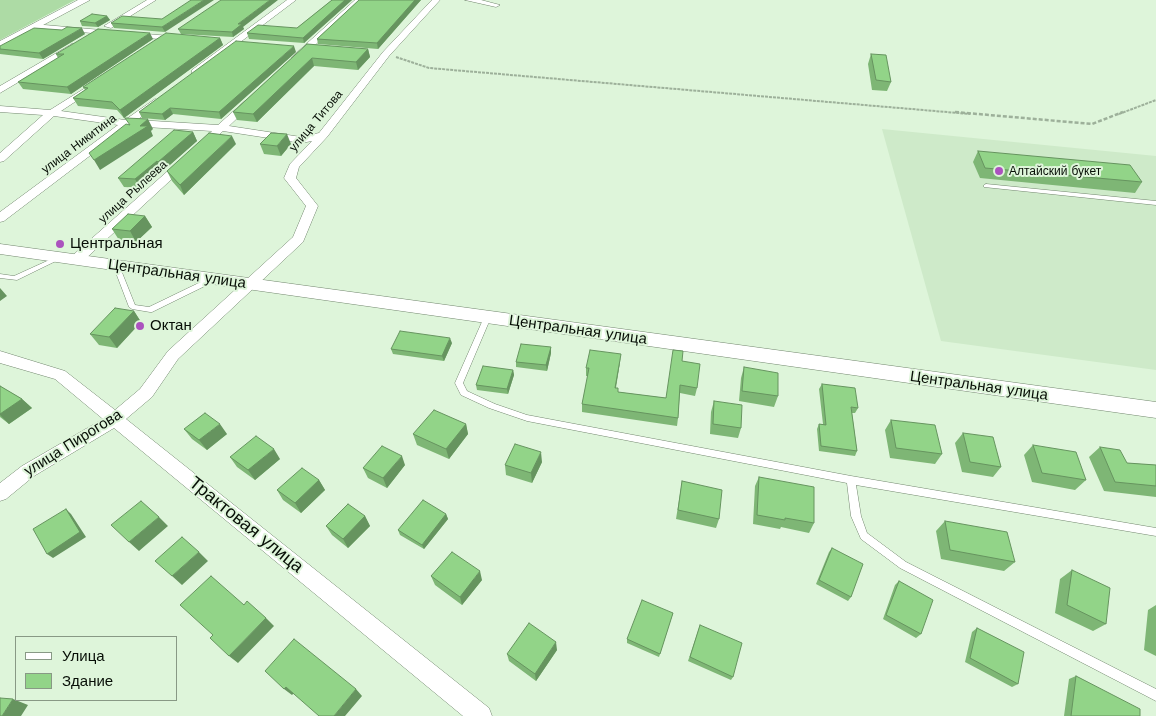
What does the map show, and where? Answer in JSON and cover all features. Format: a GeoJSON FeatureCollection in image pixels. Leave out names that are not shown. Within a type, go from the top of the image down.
{"type":"FeatureCollection","features":[{"type":"Feature","properties":{"kind":"street"},"geometry":{"type":"LineString","coordinates":[[0,45],[85,0]]}},
{"type":"Feature","properties":{"kind":"street"},"geometry":{"type":"LineString","coordinates":[[0,90],[152,0]]}},
{"type":"Feature","properties":{"kind":"street"},"geometry":{"type":"LineString","coordinates":[[188,77],[229,42],[292,0]]}},
{"type":"Feature","properties":{"kind":"street"},"geometry":{"type":"LineString","coordinates":[[285,68],[360,0]]}},
{"type":"Feature","properties":{"kind":"street","name":"улица Титова"},"geometry":{"type":"LineString","coordinates":[[249,284],[299,239],[312,206],[290,178],[294,166],[323,136],[381,54],[436,0]]}},
{"type":"Feature","properties":{"kind":"street"},"geometry":{"type":"LineString","coordinates":[[469,0],[496,6]]}},
{"type":"Feature","properties":{"kind":"street"},"geometry":{"type":"LineString","coordinates":[[36,26],[186,39]]}},
{"type":"Feature","properties":{"kind":"street"},"geometry":{"type":"LineString","coordinates":[[150,48],[182,27]]}},
{"type":"Feature","properties":{"kind":"street"},"geometry":{"type":"LineString","coordinates":[[229,42],[252,44]]}},
{"type":"Feature","properties":{"kind":"street"},"geometry":{"type":"LineString","coordinates":[[0,159],[52,113],[101,81]]}},
{"type":"Feature","properties":{"kind":"street","name":"улица Никитина"},"geometry":{"type":"LineString","coordinates":[[0,218],[166,94]]}},
{"type":"Feature","properties":{"kind":"street","name":"улица Рылеева"},"geometry":{"type":"LineString","coordinates":[[69,258],[257,95]]}},
{"type":"Feature","properties":{"kind":"street"},"geometry":{"type":"LineString","coordinates":[[0,109],[52,113],[128,123],[221,128],[301,140],[323,136]]}},
{"type":"Feature","properties":{"kind":"street","name":"Центральная улица"},"geometry":{"type":"LineString","coordinates":[[0,249],[211,280],[1156,410]]}},
{"type":"Feature","properties":{"kind":"street","name":"улица Пирогова"},"geometry":{"type":"LineString","coordinates":[[0,493],[28,471],[116,419],[146,393],[173,355],[249,284]]}},
{"type":"Feature","properties":{"kind":"street","name":"Трактовая улица"},"geometry":{"type":"LineString","coordinates":[[0,357],[60,375],[480,716]]}},
{"type":"Feature","properties":{"kind":"lane"},"geometry":{"type":"LineString","coordinates":[[986,186],[1156,203]]}},
{"type":"Feature","properties":{"kind":"lane"},"geometry":{"type":"LineString","coordinates":[[0,276],[15,278],[69,258]]}},
{"type":"Feature","properties":{"kind":"lane"},"geometry":{"type":"LineString","coordinates":[[116,265],[132,307],[141,309],[150,310],[211,280]]}},
{"type":"Feature","properties":{"kind":"lane"},"geometry":{"type":"LineString","coordinates":[[487,317],[459,383],[464,393],[492,406],[527,418],[851,480],[1156,532]]}},
{"type":"Feature","properties":{"kind":"lane"},"geometry":{"type":"LineString","coordinates":[[851,480],[856,516],[864,536],[903,565],[1156,695]]}},
{"type":"Feature","properties":{"kind":"path"},"geometry":{"type":"LineString","coordinates":[[381,54],[429,68],[1092,124],[1156,100]]}},
{"type":"Feature","properties":{"kind":"shaded area"},"geometry":{"type":"Polygon","coordinates":[[[0,0],[75,0],[0,40],[0,0]]]}},
{"type":"Feature","properties":{"kind":"shaded area"},"geometry":{"type":"Polygon","coordinates":[[[882,129],[1156,156],[1156,370],[941,341],[882,129]]]}},
{"type":"Feature","properties":{"kind":"building"},"geometry":{"type":"Polygon","coordinates":[[[191,0],[204,0],[162,27],[111,23],[122,16],[162,19],[191,0]]]}},
{"type":"Feature","properties":{"kind":"building"},"geometry":{"type":"Polygon","coordinates":[[[221,0],[270,0],[238,24],[242,24],[232,32],[178,29],[221,0]]]}},
{"type":"Feature","properties":{"kind":"building"},"geometry":{"type":"Polygon","coordinates":[[[332,0],[345,0],[303,38],[247,33],[258,25],[297,28],[332,0]]]}},
{"type":"Feature","properties":{"kind":"building"},"geometry":{"type":"Polygon","coordinates":[[[359,0],[415,0],[377,43],[317,39],[359,0]]]}},
{"type":"Feature","properties":{"kind":"building"},"geometry":{"type":"Polygon","coordinates":[[[92,14],[107,16],[95,23],[80,21],[92,14]]]}},
{"type":"Feature","properties":{"kind":"building"},"geometry":{"type":"Polygon","coordinates":[[[67,27],[82,28],[39,53],[0,49],[0,46],[34,28],[62,30],[67,27]]]}},
{"type":"Feature","properties":{"kind":"building"},"geometry":{"type":"Polygon","coordinates":[[[98,29],[150,33],[67,87],[18,82],[64,54],[56,54],[98,29]]]}},
{"type":"Feature","properties":{"kind":"building"},"geometry":{"type":"Polygon","coordinates":[[[166,33],[220,38],[120,110],[112,102],[73,98],[88,88],[83,87],[166,33]]]}},
{"type":"Feature","properties":{"kind":"building"},"geometry":{"type":"Polygon","coordinates":[[[236,41],[294,46],[219,112],[170,108],[162,114],[139,112],[236,41]]]}},
{"type":"Feature","properties":{"kind":"building"},"geometry":{"type":"Polygon","coordinates":[[[307,44],[368,49],[356,62],[312,58],[253,114],[233,112],[307,44]]]}},
{"type":"Feature","properties":{"kind":"building"},"geometry":{"type":"Polygon","coordinates":[[[871,54],[886,55],[891,82],[876,80],[871,54]]]}},
{"type":"Feature","properties":{"kind":"building"},"geometry":{"type":"Polygon","coordinates":[[[125,118],[148,119],[140,126],[148,126],[94,160],[89,153],[126,124],[130,125],[125,118]]]}},
{"type":"Feature","properties":{"kind":"building"},"geometry":{"type":"Polygon","coordinates":[[[174,130],[193,132],[135,179],[118,178],[174,130]]]}},
{"type":"Feature","properties":{"kind":"building"},"geometry":{"type":"Polygon","coordinates":[[[209,133],[232,136],[180,185],[167,171],[209,133]]]}},
{"type":"Feature","properties":{"kind":"building"},"geometry":{"type":"Polygon","coordinates":[[[271,133],[287,134],[277,146],[260,144],[271,133]]]}},
{"type":"Feature","properties":{"kind":"building"},"geometry":{"type":"Polygon","coordinates":[[[978,151],[1130,165],[1142,182],[985,168],[978,151]]]}},
{"type":"Feature","properties":{"kind":"building"},"geometry":{"type":"Polygon","coordinates":[[[128,214],[145,216],[130,231],[112,229],[128,214]]]}},
{"type":"Feature","properties":{"kind":"building"},"geometry":{"type":"Polygon","coordinates":[[[115,308],[134,311],[109,337],[90,334],[115,308]]]}},
{"type":"Feature","properties":{"kind":"building"},"geometry":{"type":"Polygon","coordinates":[[[400,331],[450,338],[442,356],[391,349],[400,331]]]}},
{"type":"Feature","properties":{"kind":"building"},"geometry":{"type":"Polygon","coordinates":[[[521,344],[551,347],[546,365],[516,362],[521,344]]]}},
{"type":"Feature","properties":{"kind":"building"},"geometry":{"type":"Polygon","coordinates":[[[590,350],[621,354],[615,388],[618,388],[618,392],[666,398],[673,350],[683,351],[682,361],[700,364],[697,388],[680,385],[678,418],[582,404],[589,368],[586,368],[590,350]]]}},
{"type":"Feature","properties":{"kind":"building"},"geometry":{"type":"Polygon","coordinates":[[[483,366],[513,370],[507,389],[476,385],[483,366]]]}},
{"type":"Feature","properties":{"kind":"building"},"geometry":{"type":"Polygon","coordinates":[[[744,367],[778,373],[778,396],[742,391],[744,367]]]}},
{"type":"Feature","properties":{"kind":"building"},"geometry":{"type":"Polygon","coordinates":[[[822,384],[855,388],[858,408],[851,407],[857,451],[821,446],[819,424],[826,425],[822,384]]]}},
{"type":"Feature","properties":{"kind":"building"},"geometry":{"type":"Polygon","coordinates":[[[0,386],[22,399],[0,414],[0,386]]]}},
{"type":"Feature","properties":{"kind":"building"},"geometry":{"type":"Polygon","coordinates":[[[714,401],[742,405],[741,428],[713,424],[714,401]]]}},
{"type":"Feature","properties":{"kind":"building"},"geometry":{"type":"Polygon","coordinates":[[[434,410],[466,424],[446,449],[413,434],[434,410]]]}},
{"type":"Feature","properties":{"kind":"building"},"geometry":{"type":"Polygon","coordinates":[[[205,413],[220,424],[199,440],[184,429],[205,413]]]}},
{"type":"Feature","properties":{"kind":"building"},"geometry":{"type":"Polygon","coordinates":[[[891,420],[935,425],[942,454],[896,448],[891,420]]]}},
{"type":"Feature","properties":{"kind":"building"},"geometry":{"type":"Polygon","coordinates":[[[963,433],[993,437],[1001,467],[970,462],[963,433]]]}},
{"type":"Feature","properties":{"kind":"building"},"geometry":{"type":"Polygon","coordinates":[[[256,436],[274,449],[248,470],[230,457],[256,436]]]}},
{"type":"Feature","properties":{"kind":"building"},"geometry":{"type":"Polygon","coordinates":[[[515,444],[541,452],[531,473],[505,465],[515,444]]]}},
{"type":"Feature","properties":{"kind":"building"},"geometry":{"type":"Polygon","coordinates":[[[1033,445],[1076,452],[1086,480],[1042,473],[1033,445]]]}},
{"type":"Feature","properties":{"kind":"building"},"geometry":{"type":"Polygon","coordinates":[[[382,446],[402,456],[383,478],[363,468],[382,446]]]}},
{"type":"Feature","properties":{"kind":"building"},"geometry":{"type":"Polygon","coordinates":[[[1100,447],[1120,450],[1127,463],[1156,465],[1156,486],[1115,482],[1100,447]]]}},
{"type":"Feature","properties":{"kind":"building"},"geometry":{"type":"Polygon","coordinates":[[[302,468],[319,480],[295,503],[277,490],[302,468]]]}},
{"type":"Feature","properties":{"kind":"building"},"geometry":{"type":"Polygon","coordinates":[[[759,477],[814,487],[814,523],[757,515],[759,477]]]}},
{"type":"Feature","properties":{"kind":"building"},"geometry":{"type":"Polygon","coordinates":[[[682,481],[722,490],[719,519],[678,510],[682,481]]]}},
{"type":"Feature","properties":{"kind":"building"},"geometry":{"type":"Polygon","coordinates":[[[423,500],[446,514],[422,545],[398,530],[423,500]]]}},
{"type":"Feature","properties":{"kind":"building"},"geometry":{"type":"Polygon","coordinates":[[[141,501],[159,517],[129,542],[111,525],[141,501]]]}},
{"type":"Feature","properties":{"kind":"building"},"geometry":{"type":"Polygon","coordinates":[[[348,504],[365,516],[343,539],[326,526],[348,504]]]}},
{"type":"Feature","properties":{"kind":"building"},"geometry":{"type":"Polygon","coordinates":[[[66,509],[80,532],[47,554],[33,529],[66,509]]]}},
{"type":"Feature","properties":{"kind":"building"},"geometry":{"type":"Polygon","coordinates":[[[945,521],[1007,532],[1015,562],[950,550],[945,521]]]}},
{"type":"Feature","properties":{"kind":"building"},"geometry":{"type":"Polygon","coordinates":[[[182,537],[199,552],[172,576],[155,561],[182,537]]]}},
{"type":"Feature","properties":{"kind":"building"},"geometry":{"type":"Polygon","coordinates":[[[832,548],[863,564],[851,597],[819,580],[832,548]]]}},
{"type":"Feature","properties":{"kind":"building"},"geometry":{"type":"Polygon","coordinates":[[[452,552],[480,571],[460,597],[431,576],[452,552]]]}},
{"type":"Feature","properties":{"kind":"building"},"geometry":{"type":"Polygon","coordinates":[[[1072,570],[1110,588],[1106,624],[1067,605],[1072,570]]]}},
{"type":"Feature","properties":{"kind":"building"},"geometry":{"type":"Polygon","coordinates":[[[211,576],[244,605],[247,601],[266,618],[229,656],[210,638],[213,635],[180,605],[211,576]]]}},
{"type":"Feature","properties":{"kind":"building"},"geometry":{"type":"Polygon","coordinates":[[[899,581],[933,600],[921,634],[886,615],[899,581]]]}},
{"type":"Feature","properties":{"kind":"building"},"geometry":{"type":"Polygon","coordinates":[[[642,600],[673,613],[660,654],[627,639],[642,600]]]}},
{"type":"Feature","properties":{"kind":"building"},"geometry":{"type":"Polygon","coordinates":[[[529,623],[556,642],[535,674],[507,654],[529,623]]]}},
{"type":"Feature","properties":{"kind":"building"},"geometry":{"type":"Polygon","coordinates":[[[700,625],[742,643],[733,677],[690,657],[700,625]]]}},
{"type":"Feature","properties":{"kind":"building"},"geometry":{"type":"Polygon","coordinates":[[[977,628],[1024,652],[1018,684],[970,658],[977,628]]]}},
{"type":"Feature","properties":{"kind":"building"},"geometry":{"type":"Polygon","coordinates":[[[294,639],[356,689],[334,716],[319,716],[286,687],[284,689],[265,671],[294,639]]]}},
{"type":"Feature","properties":{"kind":"building"},"geometry":{"type":"Polygon","coordinates":[[[1076,676],[1140,709],[1140,716],[1071,716],[1076,676]]]}},
{"type":"Feature","properties":{"kind":"building"},"geometry":{"type":"Polygon","coordinates":[[[0,698],[13,699],[2,716],[0,716],[0,698]]]}},
{"type":"Feature","properties":{"kind":"place","name":"Алтайский букет"},"geometry":{"type":"Point","coordinates":[999,171]}},
{"type":"Feature","properties":{"kind":"place","name":"Центральная"},"geometry":{"type":"Point","coordinates":[60,244]}},
{"type":"Feature","properties":{"kind":"place","name":"Октан"},"geometry":{"type":"Point","coordinates":[140,326]}}]}
